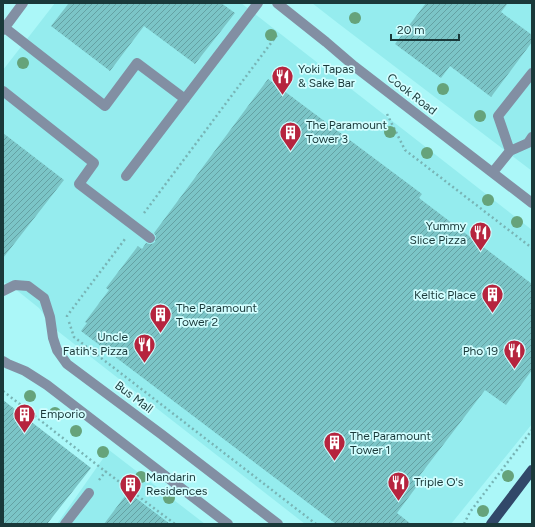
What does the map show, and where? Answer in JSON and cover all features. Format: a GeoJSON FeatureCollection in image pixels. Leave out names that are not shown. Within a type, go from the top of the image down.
{"type":"FeatureCollection","features":[{"type":"Feature","properties":{"kind":"main road"},"geometry":{"type":"LineString","coordinates":[[492,524],[532,470]]}},
{"type":"Feature","properties":{"kind":"street"},"geometry":{"type":"LineString","coordinates":[[23,3],[4,29],[105,106],[138,63],[185,99]]}},
{"type":"Feature","properties":{"kind":"street"},"geometry":{"type":"LineString","coordinates":[[126,176],[258,3]]}},
{"type":"Feature","properties":{"kind":"street","name":"Cook Road"},"geometry":{"type":"LineString","coordinates":[[277,3],[354,66],[532,203]]}},
{"type":"Feature","properties":{"kind":"street"},"geometry":{"type":"LineString","coordinates":[[510,151],[498,116],[532,73]]}},
{"type":"Feature","properties":{"kind":"street"},"geometry":{"type":"LineString","coordinates":[[3,91],[94,163],[79,184],[150,238]]}},
{"type":"Feature","properties":{"kind":"street"},"geometry":{"type":"LineString","coordinates":[[493,172],[510,151],[528,142],[532,137]]}},
{"type":"Feature","properties":{"kind":"street","name":"Bus Mall"},"geometry":{"type":"LineString","coordinates":[[3,291],[15,285],[28,286],[44,298],[50,317],[52,338],[57,350],[67,364],[167,438],[278,524]]}},
{"type":"Feature","properties":{"kind":"street"},"geometry":{"type":"LineString","coordinates":[[3,361],[25,371],[47,385],[228,524]]}},
{"type":"Feature","properties":{"kind":"street"},"geometry":{"type":"LineString","coordinates":[[65,524],[89,493]]}},
{"type":"Feature","properties":{"kind":"path"},"geometry":{"type":"LineString","coordinates":[[277,34],[67,316],[74,337],[316,524]]}},
{"type":"Feature","properties":{"kind":"path"},"geometry":{"type":"LineString","coordinates":[[384,108],[405,150],[532,248]]}},
{"type":"Feature","properties":{"kind":"path"},"geometry":{"type":"LineString","coordinates":[[3,391],[175,524]]}},
{"type":"Feature","properties":{"kind":"path"},"geometry":{"type":"LineString","coordinates":[[464,524],[470,512],[532,430]]}},
{"type":"Feature","properties":{"kind":"shaded area"},"geometry":{"type":"Polygon","coordinates":[[[55,3],[241,3],[532,230],[532,424],[451,524],[305,524],[55,329],[39,308],[14,288],[3,282],[3,70],[55,3]]]}},
{"type":"Feature","properties":{"kind":"shaded area"},"geometry":{"type":"Polygon","coordinates":[[[312,3],[532,3],[532,171],[339,24],[312,3]]]}},
{"type":"Feature","properties":{"kind":"shaded area"},"geometry":{"type":"Polygon","coordinates":[[[109,450],[205,524],[57,524],[109,450]]]}},
{"type":"Feature","properties":{"kind":"building"},"geometry":{"type":"Polygon","coordinates":[[[69,3],[221,3],[235,13],[195,64],[144,26],[110,71],[51,26],[69,3]]]}},
{"type":"Feature","properties":{"kind":"building"},"geometry":{"type":"Polygon","coordinates":[[[426,3],[508,3],[501,12],[532,35],[532,42],[491,97],[450,66],[441,78],[395,44],[426,3]]]}},
{"type":"Feature","properties":{"kind":"building"},"geometry":{"type":"Polygon","coordinates":[[[268,79],[422,194],[419,198],[532,284],[532,370],[506,405],[485,390],[414,483],[417,486],[397,513],[411,524],[336,524],[81,331],[87,323],[85,322],[109,290],[106,288],[138,246],[142,249],[146,243],[152,244],[155,242],[156,236],[154,233],[268,79]]]}},
{"type":"Feature","properties":{"kind":"building"},"geometry":{"type":"Polygon","coordinates":[[[3,133],[64,180],[3,258],[3,133]]]}},
{"type":"Feature","properties":{"kind":"building","name":"Emporio"},"geometry":{"type":"Polygon","coordinates":[[[3,400],[91,468],[47,524],[3,524],[3,400]]]}},
{"type":"Feature","properties":{"kind":"building","name":"Mandarin Residences"},"geometry":{"type":"Polygon","coordinates":[[[128,492],[170,524],[104,524],[128,492]]]}},
{"type":"Feature","properties":{"kind":"place","name":"Yoki Tapas & Sake Bar"},"geometry":{"type":"Point","coordinates":[282,96]}},
{"type":"Feature","properties":{"kind":"place","name":"The Paramount Tower 3"},"geometry":{"type":"Point","coordinates":[290,152]}},
{"type":"Feature","properties":{"kind":"place","name":"Yummy Slice Pizza"},"geometry":{"type":"Point","coordinates":[481,252]}},
{"type":"Feature","properties":{"kind":"place","name":"Keltic Place"},"geometry":{"type":"Point","coordinates":[492,314]}},
{"type":"Feature","properties":{"kind":"place","name":"The Paramount Tower 2"},"geometry":{"type":"Point","coordinates":[161,334]}},
{"type":"Feature","properties":{"kind":"place","name":"Uncle Fatih's Pizza"},"geometry":{"type":"Point","coordinates":[144,364]}},
{"type":"Feature","properties":{"kind":"place","name":"Pho 19"},"geometry":{"type":"Point","coordinates":[514,370]}},
{"type":"Feature","properties":{"kind":"place","name":"Emporio"},"geometry":{"type":"Point","coordinates":[25,434]}},
{"type":"Feature","properties":{"kind":"place","name":"The Paramount Tower 1"},"geometry":{"type":"Point","coordinates":[335,462]}},
{"type":"Feature","properties":{"kind":"place","name":"Triple O's"},"geometry":{"type":"Point","coordinates":[399,502]}},
{"type":"Feature","properties":{"kind":"place","name":"Mandarin Residences"},"geometry":{"type":"Point","coordinates":[131,504]}}]}
